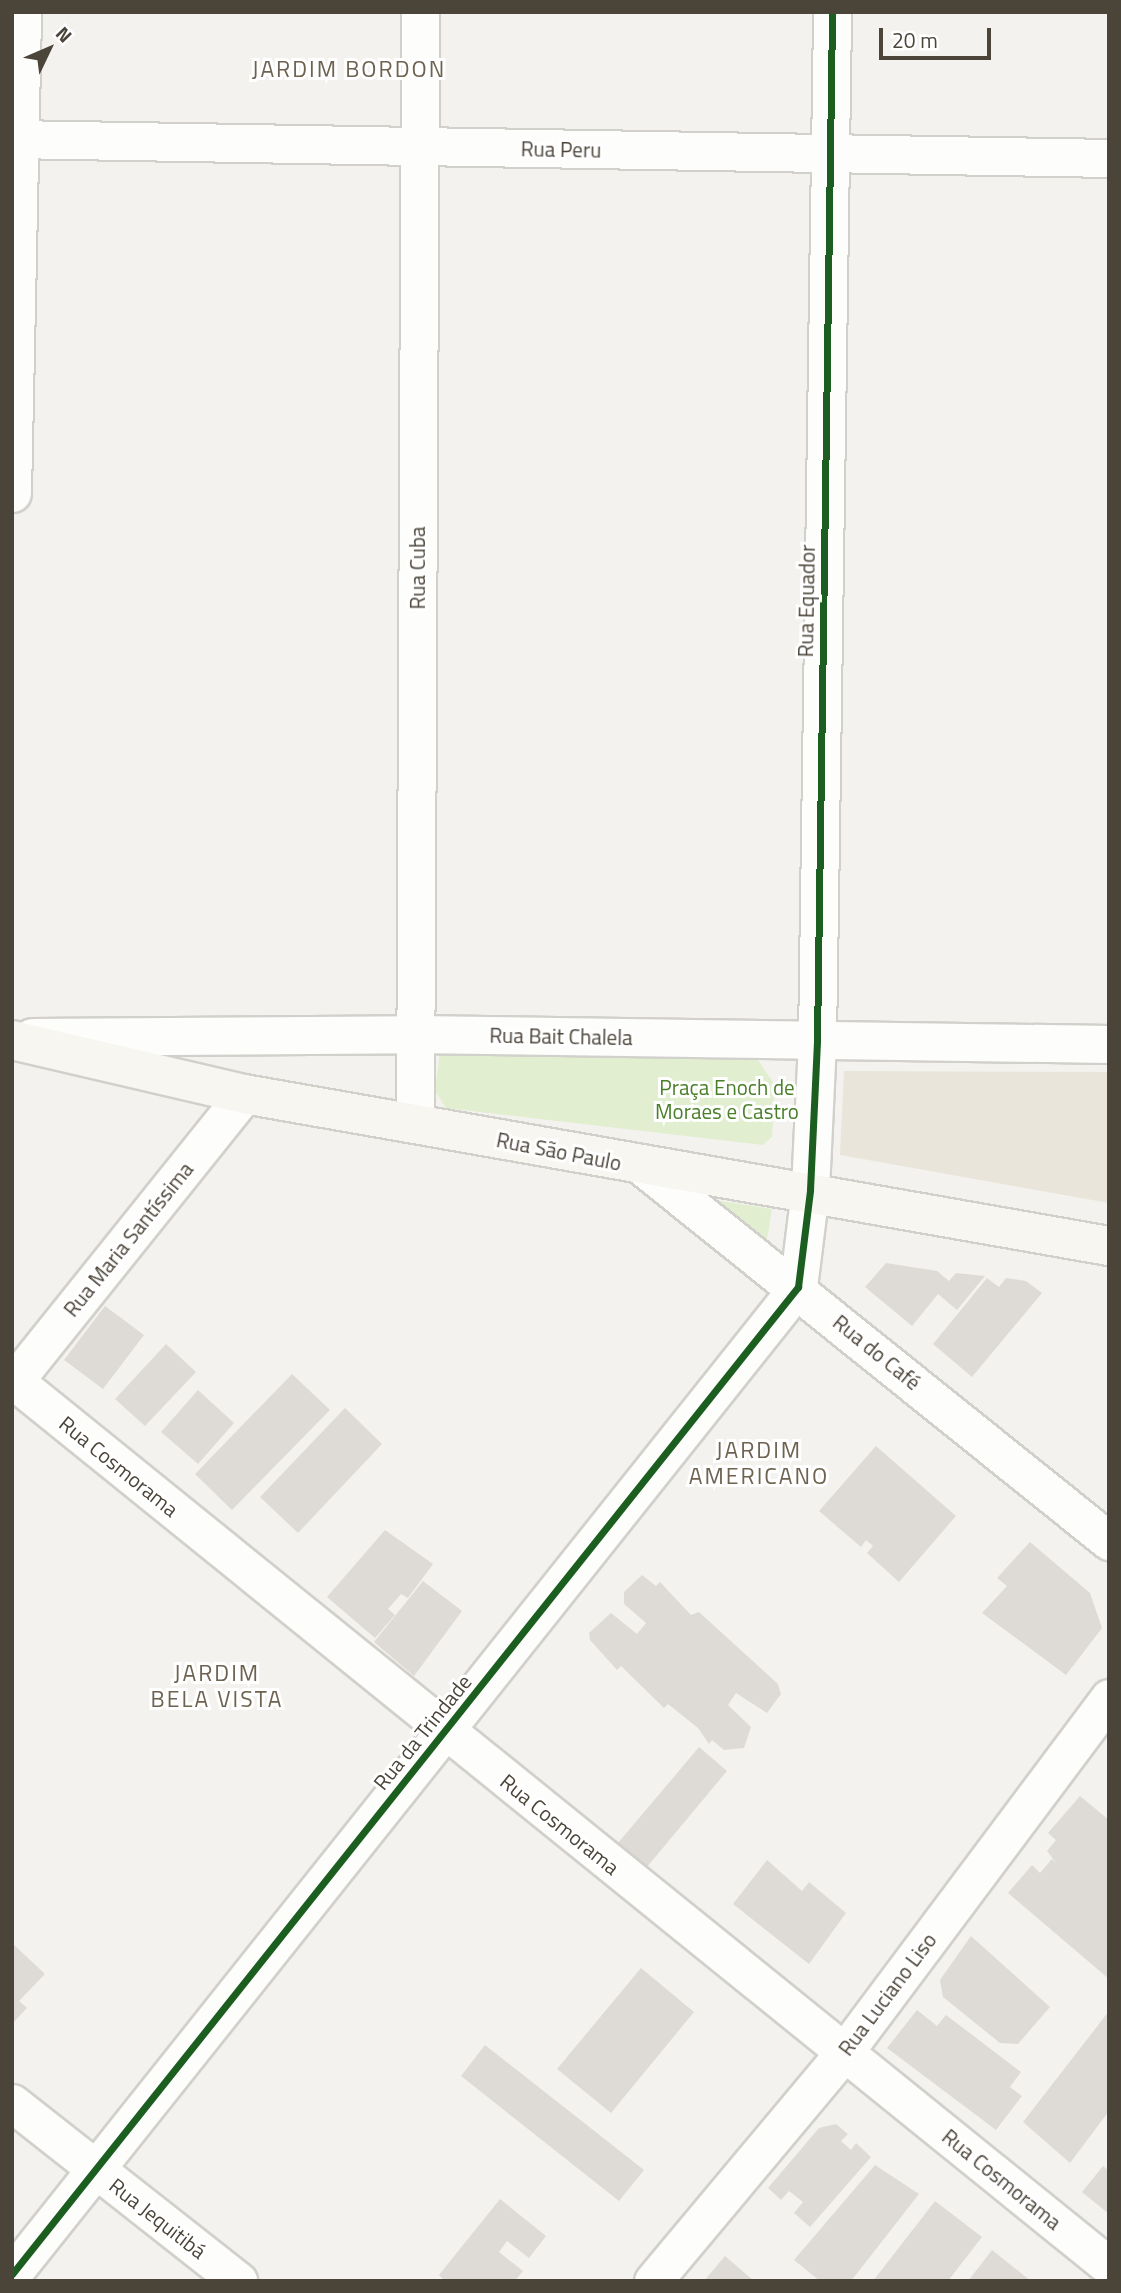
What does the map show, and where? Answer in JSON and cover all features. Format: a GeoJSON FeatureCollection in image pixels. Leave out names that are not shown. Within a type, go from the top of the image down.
{"type":"FeatureCollection","features":[{"type":"Feature","properties":{"kind":"main road","name":"Rua São Paulo"},"geometry":{"type":"LineString","coordinates":[[12,1039],[244,1094],[643,1167],[810,1190],[1109,1246]]}},
{"type":"Feature","properties":{"kind":"street"},"geometry":{"type":"LineString","coordinates":[[12,494],[16,139],[22,12]]}},
{"type":"Feature","properties":{"kind":"street","name":"Rua Cuba"},"geometry":{"type":"LineString","coordinates":[[415,1124],[420,12]]}},
{"type":"Feature","properties":{"kind":"street","name":"Rua Equador"},"geometry":{"type":"LineString","coordinates":[[810,1190],[817,1040],[832,12]]}},
{"type":"Feature","properties":{"kind":"street","name":"Rua Peru"},"geometry":{"type":"LineString","coordinates":[[16,139],[1109,158]]}},
{"type":"Feature","properties":{"kind":"street","name":"Rua Bait Chalela"},"geometry":{"type":"LineString","coordinates":[[12,1039],[414,1034],[1109,1044]]}},
{"type":"Feature","properties":{"kind":"street","name":"Rua Maria Santíssima"},"geometry":{"type":"LineString","coordinates":[[13,1381],[244,1094]]}},
{"type":"Feature","properties":{"kind":"street","name":"Rua do Café"},"geometry":{"type":"LineString","coordinates":[[643,1167],[798,1287],[1109,1541]]}},
{"type":"Feature","properties":{"kind":"street"},"geometry":{"type":"LineString","coordinates":[[798,1287],[810,1190]]}},
{"type":"Feature","properties":{"kind":"street","name":"Rua da Trindade"},"geometry":{"type":"LineString","coordinates":[[12,2274],[798,1287]]}},
{"type":"Feature","properties":{"kind":"street","name":"Rua Cosmorama"},"geometry":{"type":"LineString","coordinates":[[13,1381],[1109,2266]]}},
{"type":"Feature","properties":{"kind":"street","name":"Rua Luciano Liso"},"geometry":{"type":"LineString","coordinates":[[653,2281],[845,2051],[1109,1698]]}},
{"type":"Feature","properties":{"kind":"street","name":"Rua Jequitibá"},"geometry":{"type":"LineString","coordinates":[[12,2103],[238,2281]]}},
{"type":"Feature","properties":{"kind":"shaded area"},"geometry":{"type":"Polygon","coordinates":[[[844,1071],[1109,1072],[1109,1203],[840,1155],[844,1071]]]}},
{"type":"Feature","properties":{"kind":"green space","name":"Praça Enoch de Moraes e Castro"},"geometry":{"type":"Polygon","coordinates":[[[441,1043],[758,1060],[775,1085],[772,1137],[763,1145],[446,1108],[435,1091],[441,1043]]]}},
{"type":"Feature","properties":{"kind":"green space"},"geometry":{"type":"Polygon","coordinates":[[[714,1200],[772,1209],[767,1240],[714,1200]]]}},
{"type":"Feature","properties":{"kind":"building"},"geometry":{"type":"Polygon","coordinates":[[[886,1263],[937,1271],[949,1281],[956,1273],[985,1276],[957,1310],[938,1294],[912,1326],[865,1287],[886,1263]]]}},
{"type":"Feature","properties":{"kind":"building"},"geometry":{"type":"Polygon","coordinates":[[[987,1278],[999,1287],[1006,1278],[1026,1281],[1042,1293],[972,1377],[933,1344],[987,1278]]]}},
{"type":"Feature","properties":{"kind":"building"},"geometry":{"type":"Polygon","coordinates":[[[105,1306],[144,1335],[103,1389],[64,1360],[105,1306]]]}},
{"type":"Feature","properties":{"kind":"building"},"geometry":{"type":"Polygon","coordinates":[[[166,1344],[196,1372],[145,1426],[115,1399],[166,1344]]]}},
{"type":"Feature","properties":{"kind":"building"},"geometry":{"type":"Polygon","coordinates":[[[292,1374],[330,1410],[232,1510],[195,1474],[292,1374]]]}},
{"type":"Feature","properties":{"kind":"building"},"geometry":{"type":"Polygon","coordinates":[[[198,1390],[234,1423],[198,1464],[161,1432],[198,1390]]]}},
{"type":"Feature","properties":{"kind":"building"},"geometry":{"type":"Polygon","coordinates":[[[345,1408],[382,1444],[298,1533],[260,1497],[345,1408]]]}},
{"type":"Feature","properties":{"kind":"building"},"geometry":{"type":"Polygon","coordinates":[[[876,1446],[956,1516],[899,1582],[867,1553],[873,1546],[866,1540],[861,1547],[819,1511],[876,1446]]]}},
{"type":"Feature","properties":{"kind":"building"},"geometry":{"type":"Polygon","coordinates":[[[385,1530],[433,1564],[408,1598],[401,1594],[388,1609],[395,1615],[375,1638],[327,1597],[385,1530]]]}},
{"type":"Feature","properties":{"kind":"building"},"geometry":{"type":"Polygon","coordinates":[[[1030,1542],[1090,1593],[1102,1628],[1066,1675],[982,1613],[1007,1586],[997,1578],[1030,1542]]]}},
{"type":"Feature","properties":{"kind":"building"},"geometry":{"type":"Polygon","coordinates":[[[642,1575],[656,1586],[660,1582],[691,1615],[699,1612],[778,1684],[781,1694],[767,1713],[736,1693],[728,1705],[751,1727],[744,1748],[724,1750],[712,1740],[709,1744],[698,1728],[668,1704],[664,1708],[621,1666],[617,1670],[590,1640],[589,1633],[611,1613],[637,1634],[646,1623],[624,1604],[624,1592],[642,1575]]]}},
{"type":"Feature","properties":{"kind":"building"},"geometry":{"type":"Polygon","coordinates":[[[423,1581],[462,1611],[414,1676],[374,1642],[423,1581]]]}},
{"type":"Feature","properties":{"kind":"building"},"geometry":{"type":"Polygon","coordinates":[[[699,1747],[727,1771],[647,1867],[618,1843],[699,1747]]]}},
{"type":"Feature","properties":{"kind":"building"},"geometry":{"type":"Polygon","coordinates":[[[1080,1796],[1109,1820],[1109,1979],[1008,1893],[1032,1865],[1040,1873],[1052,1859],[1057,1864],[1047,1851],[1056,1840],[1048,1833],[1080,1796]]]}},
{"type":"Feature","properties":{"kind":"building"},"geometry":{"type":"Polygon","coordinates":[[[767,1860],[802,1891],[809,1882],[846,1913],[809,1964],[733,1904],[767,1860]]]}},
{"type":"Feature","properties":{"kind":"building"},"geometry":{"type":"Polygon","coordinates":[[[971,1936],[1050,2007],[1018,2044],[1000,2043],[943,1997],[940,1980],[971,1936]]]}},
{"type":"Feature","properties":{"kind":"building"},"geometry":{"type":"Polygon","coordinates":[[[12,1943],[45,1974],[19,2001],[27,2008],[12,2024],[12,1943]]]}},
{"type":"Feature","properties":{"kind":"building"},"geometry":{"type":"Polygon","coordinates":[[[641,1968],[694,2012],[611,2113],[557,2069],[641,1968]]]}},
{"type":"Feature","properties":{"kind":"building"},"geometry":{"type":"Polygon","coordinates":[[[917,2010],[937,2026],[946,2015],[1021,2072],[1010,2087],[1022,2096],[996,2130],[887,2048],[917,2010]]]}},
{"type":"Feature","properties":{"kind":"building"},"geometry":{"type":"Polygon","coordinates":[[[1109,2011],[1109,2111],[1070,2163],[1023,2122],[1109,2011]]]}},
{"type":"Feature","properties":{"kind":"building"},"geometry":{"type":"Polygon","coordinates":[[[485,2045],[644,2170],[619,2201],[461,2076],[485,2045]]]}},
{"type":"Feature","properties":{"kind":"building"},"geometry":{"type":"Polygon","coordinates":[[[836,2124],[848,2134],[841,2141],[851,2150],[856,2143],[871,2157],[810,2227],[794,2213],[803,2202],[789,2191],[781,2200],[768,2188],[819,2128],[836,2124]]]}},
{"type":"Feature","properties":{"kind":"building"},"geometry":{"type":"Polygon","coordinates":[[[875,2165],[919,2194],[851,2281],[820,2281],[794,2260],[875,2165]]]}},
{"type":"Feature","properties":{"kind":"building"},"geometry":{"type":"Polygon","coordinates":[[[1103,2166],[1109,2171],[1109,2214],[1082,2192],[1103,2166]]]}},
{"type":"Feature","properties":{"kind":"building"},"geometry":{"type":"Polygon","coordinates":[[[500,2199],[546,2236],[529,2258],[507,2241],[499,2252],[523,2271],[515,2281],[445,2281],[439,2275],[500,2199]]]}},
{"type":"Feature","properties":{"kind":"building"},"geometry":{"type":"Polygon","coordinates":[[[935,2201],[982,2237],[948,2281],[873,2281],[935,2201]]]}},
{"type":"Feature","properties":{"kind":"building"},"geometry":{"type":"Polygon","coordinates":[[[992,2250],[1031,2281],[968,2281],[992,2250]]]}},
{"type":"Feature","properties":{"kind":"building"},"geometry":{"type":"Polygon","coordinates":[[[725,2256],[754,2281],[704,2281],[725,2256]]]}},
{"type":"Feature","properties":{"kind":"cycle path"},"geometry":{"type":"LineString","coordinates":[[12,2274],[798,1287],[810,1190],[817,1040],[832,12]]}},
{"type":"Feature","properties":{"kind":"district","name":"JARDIM BORDON"},"geometry":{"type":"Point","coordinates":[349,69]}},
{"type":"Feature","properties":{"kind":"district","name":"JARDIM AMERICANO"},"geometry":{"type":"Point","coordinates":[759,1463]}},
{"type":"Feature","properties":{"kind":"district","name":"JARDIM BELA VISTA"},"geometry":{"type":"Point","coordinates":[217,1686]}}]}
